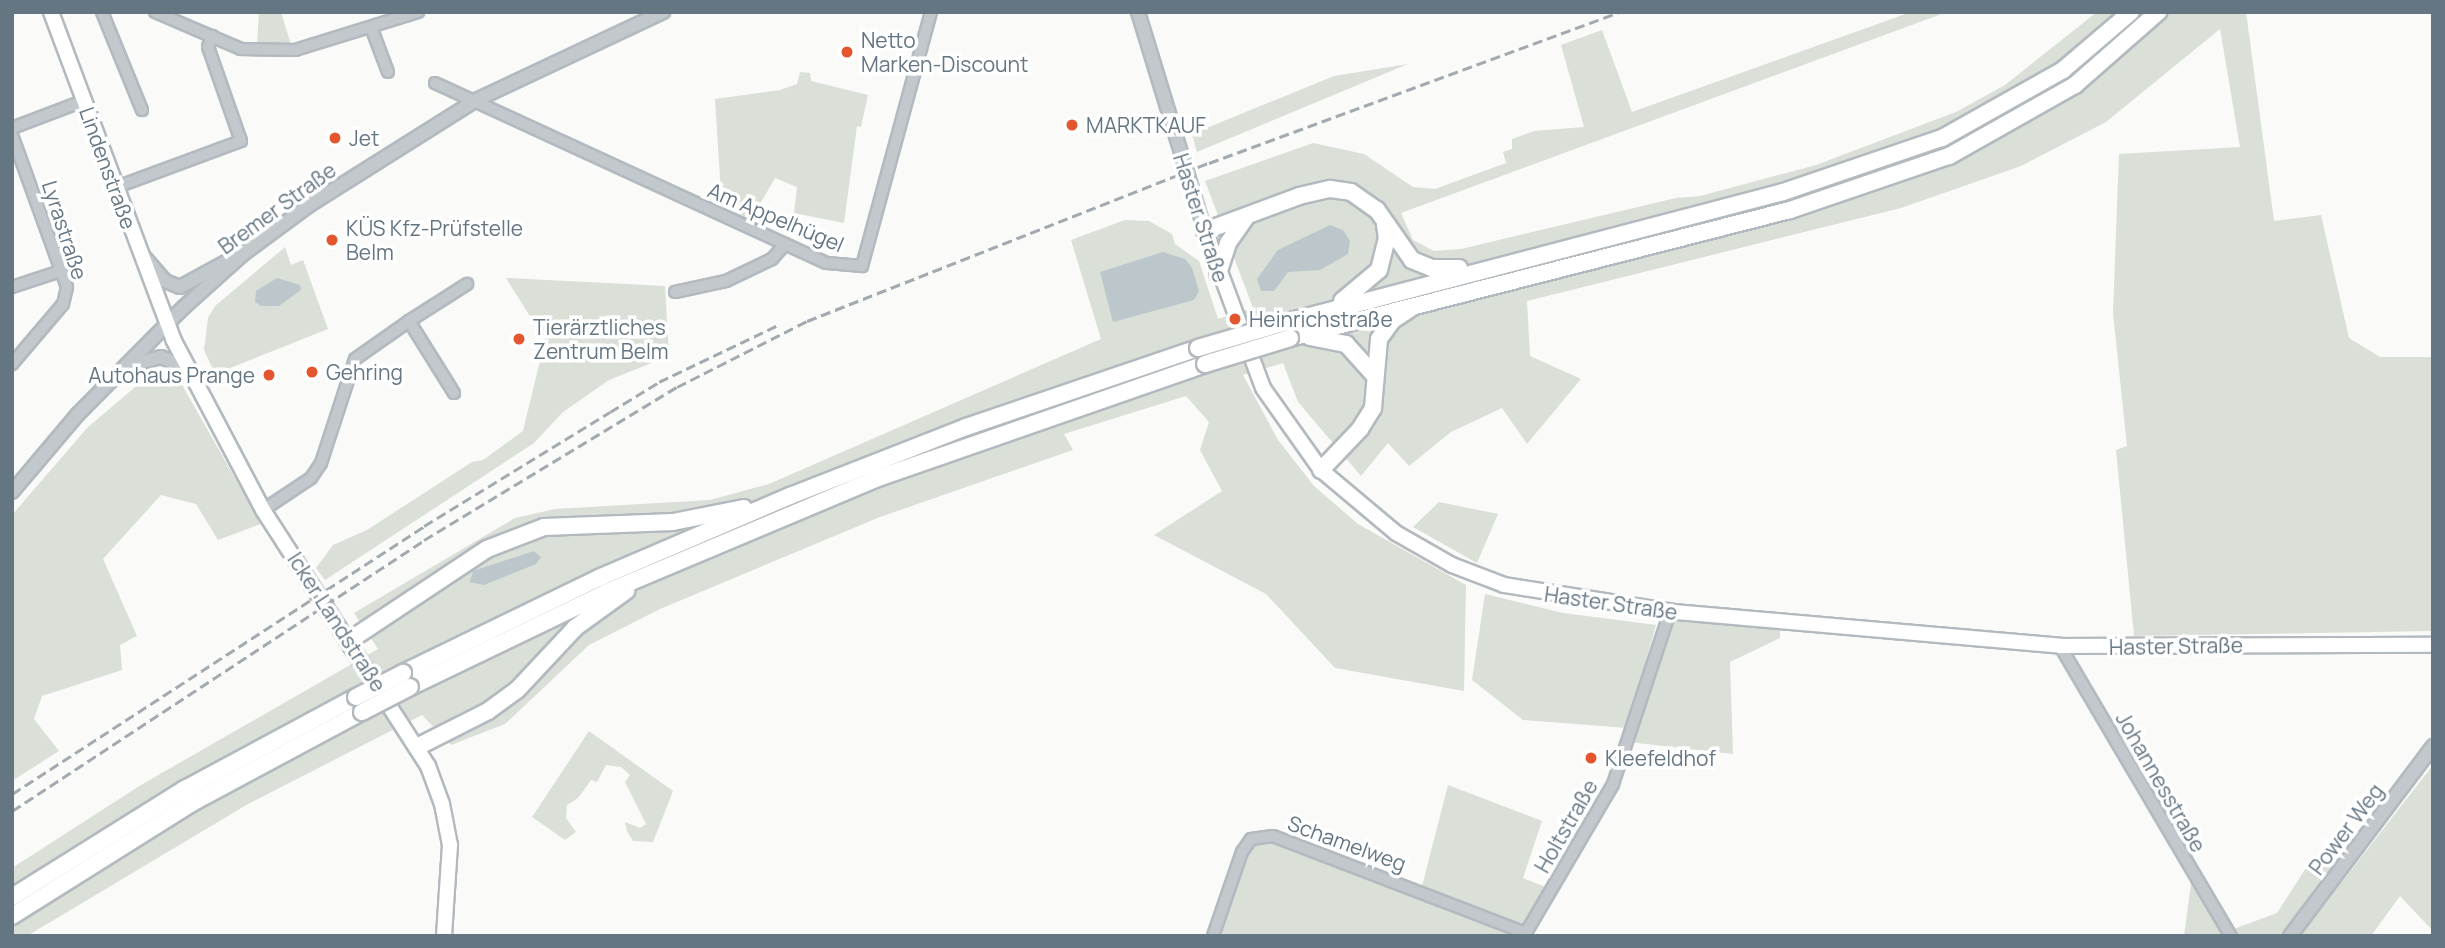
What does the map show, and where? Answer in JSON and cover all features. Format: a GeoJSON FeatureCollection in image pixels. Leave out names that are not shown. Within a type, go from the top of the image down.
{"type":"FeatureCollection","features":[{"type":"Feature","properties":{"kind":"highway"},"geometry":{"type":"LineString","coordinates":[[1331,309],[1783,192],[1942,138],[2063,70],[2131,12]]}},
{"type":"Feature","properties":{"kind":"highway"},"geometry":{"type":"LineString","coordinates":[[12,897],[185,789],[407,680],[601,577],[790,496],[966,427],[1198,348],[1427,299],[1790,210],[1950,156],[2075,85],[2158,12]]}},
{"type":"Feature","properties":{"kind":"highway"},"geometry":{"type":"LineString","coordinates":[[1205,231],[1330,190],[1366,198],[1412,260],[1432,268],[1486,267]]}},
{"type":"Feature","properties":{"kind":"highway"},"geometry":{"type":"LineString","coordinates":[[1219,274],[1228,243],[1248,215]]}},
{"type":"Feature","properties":{"kind":"highway"},"geometry":{"type":"LineString","coordinates":[[407,680],[644,577],[971,443],[1205,364],[1287,330],[1331,309],[1367,284],[1379,270],[1387,239],[1384,221]]}},
{"type":"Feature","properties":{"kind":"highway"},"geometry":{"type":"LineString","coordinates":[[1321,470],[1360,429],[1373,408],[1375,360],[1385,328],[1427,299]]}},
{"type":"Feature","properties":{"kind":"highway"},"geometry":{"type":"LineString","coordinates":[[1287,330],[1326,337],[1346,344],[1370,366],[1376,380]]}},
{"type":"Feature","properties":{"kind":"highway"},"geometry":{"type":"LineString","coordinates":[[350,640],[487,549],[544,527],[673,522],[790,496]]}},
{"type":"Feature","properties":{"kind":"highway"},"geometry":{"type":"LineString","coordinates":[[417,747],[488,711],[517,690],[576,627],[644,577]]}},
{"type":"Feature","properties":{"kind":"highway"},"geometry":{"type":"LineString","coordinates":[[12,916],[192,803],[359,704]]}},
{"type":"Feature","properties":{"kind":"main road","name":"Lindenstraße"},"geometry":{"type":"LineString","coordinates":[[51,12],[114,188],[168,323]]}},
{"type":"Feature","properties":{"kind":"main road","name":"Haster Straße"},"geometry":{"type":"LineString","coordinates":[[1205,231],[1263,388],[1321,470],[1396,533],[1465,570],[1532,593],[1670,612],[2060,646],[2433,645]]}},
{"type":"Feature","properties":{"kind":"main road","name":"Icker Landstraße"},"geometry":{"type":"LineString","coordinates":[[168,323],[187,368],[262,510],[350,640],[417,747],[447,824],[451,872],[444,936]]}},
{"type":"Feature","properties":{"kind":"street"},"geometry":{"type":"LineString","coordinates":[[102,12],[142,110]]}},
{"type":"Feature","properties":{"kind":"street"},"geometry":{"type":"LineString","coordinates":[[155,12],[241,49],[295,50],[418,12]]}},
{"type":"Feature","properties":{"kind":"street","name":"Bremer Straße"},"geometry":{"type":"LineString","coordinates":[[622,29],[645,12]]}},
{"type":"Feature","properties":{"kind":"street","name":"Bremer Straße"},"geometry":{"type":"LineString","coordinates":[[12,492],[168,323],[243,254],[375,161],[476,100],[663,12]]}},
{"type":"Feature","properties":{"kind":"street","name":"Am Appelhügel"},"geometry":{"type":"LineString","coordinates":[[435,83],[827,263],[862,266],[931,12]]}},
{"type":"Feature","properties":{"kind":"street","name":"Haster Straße"},"geometry":{"type":"LineString","coordinates":[[1138,12],[1205,231]]}},
{"type":"Feature","properties":{"kind":"street"},"geometry":{"type":"LineString","coordinates":[[372,27],[388,72]]}},
{"type":"Feature","properties":{"kind":"street"},"geometry":{"type":"LineString","coordinates":[[114,188],[241,141],[208,47],[212,36]]}},
{"type":"Feature","properties":{"kind":"street"},"geometry":{"type":"LineString","coordinates":[[12,128],[83,101]]}},
{"type":"Feature","properties":{"kind":"street","name":"Lyrastraße"},"geometry":{"type":"LineString","coordinates":[[12,135],[67,287],[63,304],[12,364]]}},
{"type":"Feature","properties":{"kind":"street"},"geometry":{"type":"LineString","coordinates":[[675,292],[726,282],[772,259],[785,244]]}},
{"type":"Feature","properties":{"kind":"street"},"geometry":{"type":"LineString","coordinates":[[140,252],[165,281],[180,287],[243,254]]}},
{"type":"Feature","properties":{"kind":"street"},"geometry":{"type":"LineString","coordinates":[[12,287],[61,271]]}},
{"type":"Feature","properties":{"kind":"street"},"geometry":{"type":"LineString","coordinates":[[262,510],[311,478],[321,463],[355,359],[467,284]]}},
{"type":"Feature","properties":{"kind":"street"},"geometry":{"type":"LineString","coordinates":[[409,321],[454,393]]}},
{"type":"Feature","properties":{"kind":"street"},"geometry":{"type":"LineString","coordinates":[[125,368],[161,357],[187,368]]}},
{"type":"Feature","properties":{"kind":"street","name":"Holtstraße"},"geometry":{"type":"LineString","coordinates":[[1525,934],[1613,784],[1670,612]]}},
{"type":"Feature","properties":{"kind":"street","name":"Johannesstraße"},"geometry":{"type":"LineString","coordinates":[[2060,646],[2231,936]]}},
{"type":"Feature","properties":{"kind":"street","name":"Power Weg"},"geometry":{"type":"LineString","coordinates":[[2290,936],[2433,746]]}},
{"type":"Feature","properties":{"kind":"street","name":"Schamelweg"},"geometry":{"type":"LineString","coordinates":[[1213,936],[1242,852],[1251,839],[1273,836],[1525,934]]}},
{"type":"Feature","properties":{"kind":"shaded area"},"geometry":{"type":"Polygon","coordinates":[[[259,12],[281,12],[291,45],[257,44],[259,12]]]}},
{"type":"Feature","properties":{"kind":"shaded area"},"geometry":{"type":"Polygon","coordinates":[[[1911,12],[1947,12],[1401,213],[1413,240],[1434,251],[1461,249],[1676,198],[1700,196],[1816,165],[1956,112],[2005,85],[2097,12],[2246,12],[2274,221],[2321,215],[2349,338],[2380,357],[2433,357],[2433,631],[2134,636],[2116,450],[2127,446],[2113,313],[2119,154],[2240,147],[2220,29],[2106,122],[2021,166],[1901,208],[1527,301],[1530,356],[1581,379],[1527,444],[1502,408],[1451,432],[1409,466],[1388,443],[1361,476],[1298,402],[1283,363],[1243,375],[1278,440],[1314,486],[1358,524],[1466,585],[1464,691],[1335,668],[1266,594],[1154,535],[1222,491],[1200,450],[1209,422],[1186,396],[1064,434],[1073,450],[880,517],[660,609],[589,645],[505,724],[451,745],[422,715],[248,804],[27,936],[12,936],[12,868],[141,785],[378,649],[354,613],[515,518],[555,509],[710,500],[769,484],[1101,339],[1071,240],[1125,220],[1149,221],[1172,234],[1175,244],[1199,261],[1218,319],[1253,308],[1205,181],[1313,143],[1364,154],[1413,187],[1435,189],[1506,163],[1503,152],[1512,149],[1512,139],[1534,131],[1584,127],[1561,45],[1602,30],[1632,112],[1911,12]]]}},
{"type":"Feature","properties":{"kind":"shaded area"},"geometry":{"type":"Polygon","coordinates":[[[1408,64],[1197,152],[1192,134],[1334,76],[1408,64]]]}},
{"type":"Feature","properties":{"kind":"shaded area"},"geometry":{"type":"Polygon","coordinates":[[[800,72],[810,73],[811,81],[868,95],[861,127],[857,126],[844,223],[794,213],[797,187],[775,178],[749,223],[722,209],[715,99],[780,90],[797,84],[800,72]]]}},
{"type":"Feature","properties":{"kind":"shaded area"},"geometry":{"type":"Polygon","coordinates":[[[1330,225],[1343,230],[1350,241],[1348,254],[1320,270],[1288,272],[1274,291],[1261,291],[1257,279],[1278,250],[1330,225]]]}},
{"type":"Feature","properties":{"kind":"shaded area"},"geometry":{"type":"Polygon","coordinates":[[[285,247],[291,265],[303,260],[328,329],[215,374],[204,350],[208,318],[215,306],[285,247]]]}},
{"type":"Feature","properties":{"kind":"shaded area"},"geometry":{"type":"Polygon","coordinates":[[[1163,252],[1185,259],[1192,268],[1199,291],[1194,300],[1113,322],[1100,272],[1163,252]]]}},
{"type":"Feature","properties":{"kind":"shaded area"},"geometry":{"type":"Polygon","coordinates":[[[277,278],[300,285],[301,290],[279,306],[261,306],[255,302],[256,291],[277,278]]]}},
{"type":"Feature","properties":{"kind":"shaded area"},"geometry":{"type":"Polygon","coordinates":[[[506,278],[665,286],[669,356],[609,380],[563,412],[534,443],[325,580],[316,568],[333,545],[367,530],[472,462],[483,460],[523,431],[545,340],[506,278]]]}},
{"type":"Feature","properties":{"kind":"shaded area"},"geometry":{"type":"Polygon","coordinates":[[[154,371],[177,376],[261,524],[218,540],[196,504],[161,495],[103,559],[137,636],[120,645],[122,670],[42,696],[34,719],[59,751],[12,781],[12,515],[87,428],[154,371]]]}},
{"type":"Feature","properties":{"kind":"shaded area"},"geometry":{"type":"Polygon","coordinates":[[[1439,502],[1498,514],[1477,563],[1413,527],[1439,502]]]}},
{"type":"Feature","properties":{"kind":"shaded area"},"geometry":{"type":"Polygon","coordinates":[[[534,551],[541,557],[536,564],[484,585],[470,582],[473,571],[534,551]]]}},
{"type":"Feature","properties":{"kind":"shaded area"},"geometry":{"type":"Polygon","coordinates":[[[1485,594],[1563,613],[1656,625],[1627,728],[1523,720],[1472,680],[1485,594]]]}},
{"type":"Feature","properties":{"kind":"shaded area"},"geometry":{"type":"Polygon","coordinates":[[[1672,604],[1780,614],[1780,638],[1730,662],[1733,754],[1629,742],[1672,604]]]}},
{"type":"Feature","properties":{"kind":"shaded area"},"geometry":{"type":"Polygon","coordinates":[[[589,731],[673,791],[653,842],[633,841],[627,831],[625,822],[640,828],[646,824],[625,782],[630,775],[621,767],[606,765],[597,782],[591,780],[578,798],[567,805],[566,818],[576,832],[565,840],[532,817],[589,731]]]}},
{"type":"Feature","properties":{"kind":"shaded area"},"geometry":{"type":"Polygon","coordinates":[[[2433,765],[2433,931],[2400,896],[2371,936],[2300,936],[2433,765]]]}},
{"type":"Feature","properties":{"kind":"shaded area"},"geometry":{"type":"Polygon","coordinates":[[[1448,785],[1542,821],[1523,878],[1548,888],[1524,927],[1422,886],[1448,785]]]}},
{"type":"Feature","properties":{"kind":"shaded area"},"geometry":{"type":"Polygon","coordinates":[[[1273,836],[1524,936],[1213,936],[1251,839],[1273,836]]]}},
{"type":"Feature","properties":{"kind":"shaded area"},"geometry":{"type":"Polygon","coordinates":[[[2334,862],[2281,936],[2184,936],[2192,876],[2228,931],[2277,913],[2306,868],[2334,862]]]}},
{"type":"Feature","properties":{"kind":"railway"},"geometry":{"type":"LineString","coordinates":[[12,811],[424,540],[677,387],[807,321],[1209,163],[1619,12]]}},
{"type":"Feature","properties":{"kind":"railway"},"geometry":{"type":"LineString","coordinates":[[12,794],[424,526],[610,412],[659,382],[776,326]]}},
{"type":"Feature","properties":{"kind":"place","name":"Netto Marken-Discount"},"geometry":{"type":"Point","coordinates":[847,52]}},
{"type":"Feature","properties":{"kind":"place","name":"MARKTKAUF"},"geometry":{"type":"Point","coordinates":[1072,125]}},
{"type":"Feature","properties":{"kind":"place","name":"Jet"},"geometry":{"type":"Point","coordinates":[335,138]}},
{"type":"Feature","properties":{"kind":"place","name":"KÜS Kfz-Prüfstelle Belm"},"geometry":{"type":"Point","coordinates":[332,240]}},
{"type":"Feature","properties":{"kind":"place","name":"Heinrichstraße"},"geometry":{"type":"Point","coordinates":[1235,319]}},
{"type":"Feature","properties":{"kind":"place","name":"Tierärztliches Zentrum Belm"},"geometry":{"type":"Point","coordinates":[519,339]}},
{"type":"Feature","properties":{"kind":"place","name":"Gehring"},"geometry":{"type":"Point","coordinates":[312,372]}},
{"type":"Feature","properties":{"kind":"place","name":"Autohaus Prange"},"geometry":{"type":"Point","coordinates":[269,375]}},
{"type":"Feature","properties":{"kind":"place","name":"Kleefeldhof"},"geometry":{"type":"Point","coordinates":[1591,758]}}]}
